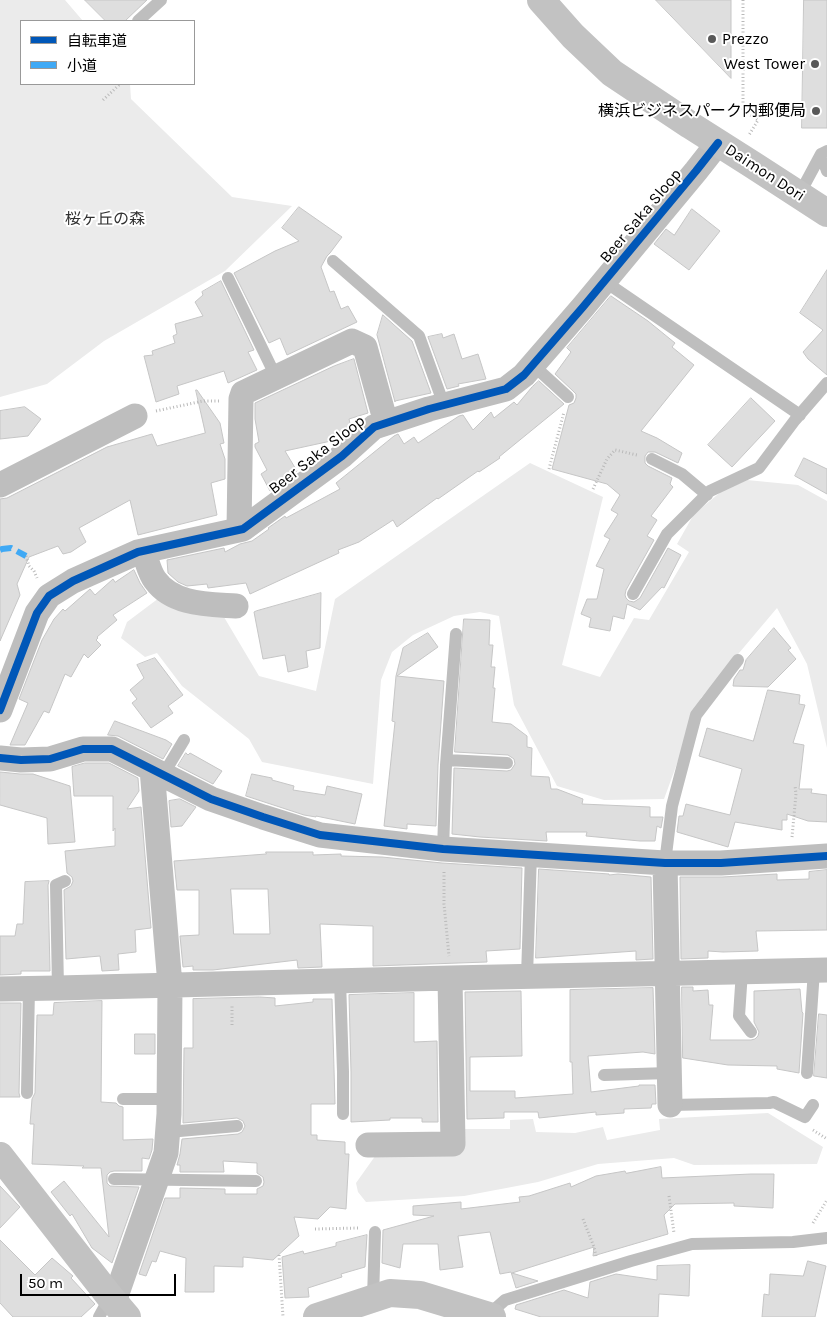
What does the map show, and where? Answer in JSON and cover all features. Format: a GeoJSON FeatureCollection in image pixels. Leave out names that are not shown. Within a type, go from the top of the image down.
{"type":"FeatureCollection","features":[{"type":"Feature","properties":{"kind":"street","name":"Daimon Dori"},"geometry":{"type":"LineString","coordinates":[[541,0],[573,36],[612,72],[690,126],[827,213]]}},
{"type":"Feature","properties":{"kind":"street","name":"Beer Saka Sloop"},"geometry":{"type":"LineString","coordinates":[[0,710],[37,613],[49,596],[73,581],[138,552],[243,529],[342,456],[374,427],[444,405],[506,389],[524,375],[696,172],[718,143]]}},
{"type":"Feature","properties":{"kind":"street"},"geometry":{"type":"LineString","coordinates":[[239,529],[235,400],[243,393],[352,341],[365,348],[386,423]]}},
{"type":"Feature","properties":{"kind":"street"},"geometry":{"type":"LineString","coordinates":[[0,485],[135,416]]}},
{"type":"Feature","properties":{"kind":"street"},"geometry":{"type":"LineString","coordinates":[[143,551],[154,580],[168,594],[196,603],[236,606]]}},
{"type":"Feature","properties":{"kind":"street"},"geometry":{"type":"LineString","coordinates":[[0,758],[21,760],[50,759],[83,749],[112,749],[211,799],[263,818],[320,835],[443,849],[665,863],[721,863],[827,856]]}},
{"type":"Feature","properties":{"kind":"street"},"geometry":{"type":"LineString","coordinates":[[112,1308],[166,1153],[168,1132],[170,985],[157,772]]}},
{"type":"Feature","properties":{"kind":"street"},"geometry":{"type":"LineString","coordinates":[[665,863],[670,1105]]}},
{"type":"Feature","properties":{"kind":"street"},"geometry":{"type":"LineString","coordinates":[[0,989],[820,970]]}},
{"type":"Feature","properties":{"kind":"street"},"geometry":{"type":"LineString","coordinates":[[368,1145],[453,1144],[450,978]]}},
{"type":"Feature","properties":{"kind":"street"},"geometry":{"type":"LineString","coordinates":[[0,1156],[112,1308]]}},
{"type":"Feature","properties":{"kind":"street"},"geometry":{"type":"LineString","coordinates":[[317,1317],[390,1293],[420,1296],[490,1316]]}},
{"type":"Feature","properties":{"kind":"lane"},"geometry":{"type":"LineString","coordinates":[[139,20],[161,0]]}},
{"type":"Feature","properties":{"kind":"lane"},"geometry":{"type":"LineString","coordinates":[[799,195],[824,153]]}},
{"type":"Feature","properties":{"kind":"lane"},"geometry":{"type":"LineString","coordinates":[[824,153],[827,171]]}},
{"type":"Feature","properties":{"kind":"lane"},"geometry":{"type":"LineString","coordinates":[[333,261],[419,336],[444,405]]}},
{"type":"Feature","properties":{"kind":"lane"},"geometry":{"type":"LineString","coordinates":[[228,278],[276,377]]}},
{"type":"Feature","properties":{"kind":"lane"},"geometry":{"type":"LineString","coordinates":[[604,281],[800,415]]}},
{"type":"Feature","properties":{"kind":"lane"},"geometry":{"type":"LineString","coordinates":[[533,365],[568,397]]}},
{"type":"Feature","properties":{"kind":"lane"},"geometry":{"type":"LineString","coordinates":[[633,594],[667,534],[710,491],[759,468],[827,383]]}},
{"type":"Feature","properties":{"kind":"lane"},"geometry":{"type":"LineString","coordinates":[[652,459],[682,474],[707,495]]}},
{"type":"Feature","properties":{"kind":"lane"},"geometry":{"type":"LineString","coordinates":[[443,849],[456,634]]}},
{"type":"Feature","properties":{"kind":"lane"},"geometry":{"type":"LineString","coordinates":[[665,863],[672,806],[696,715],[738,660]]}},
{"type":"Feature","properties":{"kind":"lane"},"geometry":{"type":"LineString","coordinates":[[157,772],[184,740]]}},
{"type":"Feature","properties":{"kind":"lane"},"geometry":{"type":"LineString","coordinates":[[447,760],[507,763]]}},
{"type":"Feature","properties":{"kind":"lane"},"geometry":{"type":"LineString","coordinates":[[527,976],[531,854]]}},
{"type":"Feature","properties":{"kind":"lane"},"geometry":{"type":"LineString","coordinates":[[58,988],[56,885],[65,882]]}},
{"type":"Feature","properties":{"kind":"lane"},"geometry":{"type":"LineString","coordinates":[[807,1073],[820,970]]}},
{"type":"Feature","properties":{"kind":"lane"},"geometry":{"type":"LineString","coordinates":[[742,971],[739,1016],[751,1032]]}},
{"type":"Feature","properties":{"kind":"lane"},"geometry":{"type":"LineString","coordinates":[[340,980],[344,1072],[343,1114]]}},
{"type":"Feature","properties":{"kind":"lane"},"geometry":{"type":"LineString","coordinates":[[27,1093],[29,988]]}},
{"type":"Feature","properties":{"kind":"lane"},"geometry":{"type":"LineString","coordinates":[[604,1075],[669,1073]]}},
{"type":"Feature","properties":{"kind":"lane"},"geometry":{"type":"LineString","coordinates":[[123,1099],[169,1099]]}},
{"type":"Feature","properties":{"kind":"lane"},"geometry":{"type":"LineString","coordinates":[[670,1105],[769,1104],[774,1102],[805,1117],[813,1104]]}},
{"type":"Feature","properties":{"kind":"lane"},"geometry":{"type":"LineString","coordinates":[[168,1132],[237,1126]]}},
{"type":"Feature","properties":{"kind":"lane"},"geometry":{"type":"LineString","coordinates":[[114,1178],[256,1181]]}},
{"type":"Feature","properties":{"kind":"lane"},"geometry":{"type":"LineString","coordinates":[[373,1298],[375,1232]]}},
{"type":"Feature","properties":{"kind":"lane"},"geometry":{"type":"LineString","coordinates":[[490,1316],[505,1300],[631,1260],[692,1244],[802,1241],[827,1238]]}},
{"type":"Feature","properties":{"kind":"path"},"geometry":{"type":"LineString","coordinates":[[743,0],[743,110],[758,120],[749,136]]}},
{"type":"Feature","properties":{"kind":"path"},"geometry":{"type":"LineString","coordinates":[[103,100],[119,85]]}},
{"type":"Feature","properties":{"kind":"path"},"geometry":{"type":"LineString","coordinates":[[549,469],[568,397]]}},
{"type":"Feature","properties":{"kind":"path"},"geometry":{"type":"LineString","coordinates":[[135,416],[203,401],[235,400]]}},
{"type":"Feature","properties":{"kind":"path"},"geometry":{"type":"LineString","coordinates":[[593,489],[607,459],[615,450],[652,459]]}},
{"type":"Feature","properties":{"kind":"path"},"geometry":{"type":"LineString","coordinates":[[26,556],[29,566],[34,570],[38,579]]}},
{"type":"Feature","properties":{"kind":"path"},"geometry":{"type":"LineString","coordinates":[[789,858],[796,794],[794,786]]}},
{"type":"Feature","properties":{"kind":"path"},"geometry":{"type":"LineString","coordinates":[[443,849],[444,904],[450,978]]}},
{"type":"Feature","properties":{"kind":"path"},"geometry":{"type":"LineString","coordinates":[[669,1196],[676,1249]]}},
{"type":"Feature","properties":{"kind":"path"},"geometry":{"type":"LineString","coordinates":[[802,1241],[827,1200]]}},
{"type":"Feature","properties":{"kind":"path"},"geometry":{"type":"LineString","coordinates":[[583,1219],[594,1247],[598,1271]]}},
{"type":"Feature","properties":{"kind":"path"},"geometry":{"type":"LineString","coordinates":[[315,1229],[372,1229],[375,1232]]}},
{"type":"Feature","properties":{"kind":"path"},"geometry":{"type":"LineString","coordinates":[[279,1255],[283,1317]]}},
{"type":"Feature","properties":{"kind":"green space","name":"桜ヶ丘の森"},"geometry":{"type":"Polygon","coordinates":[[[0,0],[65,0],[82,20],[20,20],[20,85],[130,85],[131,99],[232,197],[292,206],[225,271],[104,341],[47,384],[0,397],[0,0]]]}},
{"type":"Feature","properties":{"kind":"green space"},"geometry":{"type":"Polygon","coordinates":[[[530,463],[603,497],[562,665],[600,677],[634,618],[649,620],[689,552],[677,544],[694,514],[722,491],[747,480],[798,485],[827,501],[827,748],[807,664],[777,608],[701,698],[664,799],[604,800],[557,786],[514,705],[499,616],[480,612],[454,616],[413,635],[392,652],[381,680],[373,784],[262,762],[249,739],[182,686],[157,653],[145,657],[121,638],[127,622],[159,598],[221,612],[259,676],[316,691],[335,599],[530,463]]]}},
{"type":"Feature","properties":{"kind":"green space"},"geometry":{"type":"Polygon","coordinates":[[[768,1113],[823,1147],[817,1164],[694,1165],[674,1158],[598,1164],[538,1182],[464,1196],[366,1202],[358,1192],[356,1183],[378,1152],[461,1129],[510,1129],[510,1120],[533,1119],[536,1132],[575,1133],[603,1127],[607,1140],[660,1130],[659,1119],[768,1113]]]}},
{"type":"Feature","properties":{"kind":"building"},"geometry":{"type":"Polygon","coordinates":[[[85,0],[147,0],[126,20],[105,20],[85,0]]]}},
{"type":"Feature","properties":{"kind":"building","name":"Prezzo"},"geometry":{"type":"Polygon","coordinates":[[[656,0],[731,0],[731,78],[656,0]]]}},
{"type":"Feature","properties":{"kind":"building","name":"West Tower"},"geometry":{"type":"Polygon","coordinates":[[[804,0],[827,0],[827,128],[802,128],[804,0]]]}},
{"type":"Feature","properties":{"kind":"building"},"geometry":{"type":"Polygon","coordinates":[[[299,207],[342,237],[321,267],[330,292],[334,291],[341,309],[348,306],[357,322],[287,355],[280,338],[269,343],[234,273],[275,251],[299,241],[282,228],[299,207]]]}},
{"type":"Feature","properties":{"kind":"building"},"geometry":{"type":"Polygon","coordinates":[[[692,209],[720,231],[689,270],[654,244],[666,229],[674,235],[692,209]]]}},
{"type":"Feature","properties":{"kind":"building"},"geometry":{"type":"Polygon","coordinates":[[[827,270],[827,375],[808,359],[803,352],[823,330],[800,313],[827,270]]]}},
{"type":"Feature","properties":{"kind":"building"},"geometry":{"type":"Polygon","coordinates":[[[221,281],[254,350],[248,352],[257,370],[228,383],[224,371],[177,386],[179,394],[156,402],[144,356],[153,355],[152,351],[175,343],[173,336],[177,334],[175,324],[203,316],[195,302],[203,295],[202,292],[221,281]]]}},
{"type":"Feature","properties":{"kind":"building"},"geometry":{"type":"Polygon","coordinates":[[[611,296],[648,321],[675,343],[672,347],[694,365],[641,431],[682,453],[678,463],[655,452],[648,452],[645,456],[645,463],[648,466],[672,478],[670,484],[673,487],[651,516],[657,520],[647,536],[654,540],[626,590],[626,598],[634,602],[640,598],[668,548],[681,555],[664,588],[662,587],[640,610],[627,604],[624,619],[613,616],[610,631],[589,627],[591,618],[581,614],[587,599],[597,599],[604,569],[596,566],[610,539],[604,536],[618,514],[611,510],[620,495],[607,484],[552,469],[569,405],[574,403],[576,398],[576,394],[555,374],[571,352],[567,348],[611,296]]]}},
{"type":"Feature","properties":{"kind":"building"},"geometry":{"type":"Polygon","coordinates":[[[383,315],[412,341],[431,393],[395,402],[377,335],[383,315]]]}},
{"type":"Feature","properties":{"kind":"building"},"geometry":{"type":"Polygon","coordinates":[[[442,334],[443,338],[454,334],[462,359],[478,354],[486,379],[458,384],[459,386],[447,389],[428,337],[442,334]]]}},
{"type":"Feature","properties":{"kind":"building"},"geometry":{"type":"Polygon","coordinates":[[[354,359],[368,413],[349,419],[351,428],[347,432],[330,435],[331,441],[285,451],[297,471],[270,491],[261,474],[267,470],[255,447],[255,444],[259,442],[255,419],[255,403],[334,366],[354,359]]]}},
{"type":"Feature","properties":{"kind":"building"},"geometry":{"type":"Polygon","coordinates":[[[539,381],[564,404],[500,458],[437,498],[397,527],[393,520],[359,542],[338,550],[339,553],[250,594],[246,583],[208,588],[207,584],[187,586],[178,582],[168,573],[167,560],[224,548],[225,552],[240,544],[252,541],[285,516],[286,518],[340,489],[336,483],[394,436],[398,434],[404,444],[414,437],[418,443],[463,415],[473,430],[491,412],[494,418],[514,402],[517,405],[539,381]]]}},
{"type":"Feature","properties":{"kind":"building"},"geometry":{"type":"Polygon","coordinates":[[[196,390],[220,423],[224,443],[220,444],[225,459],[225,479],[211,483],[217,515],[138,535],[130,500],[79,528],[86,542],[71,552],[63,554],[58,546],[29,557],[17,584],[20,595],[0,641],[0,499],[7,498],[107,447],[152,434],[157,446],[205,433],[196,390]]]}},
{"type":"Feature","properties":{"kind":"building"},"geometry":{"type":"Polygon","coordinates":[[[751,398],[775,421],[732,467],[708,445],[751,398]]]}},
{"type":"Feature","properties":{"kind":"building"},"geometry":{"type":"Polygon","coordinates":[[[25,407],[41,419],[28,436],[0,439],[0,411],[25,407]]]}},
{"type":"Feature","properties":{"kind":"building"},"geometry":{"type":"Polygon","coordinates":[[[804,458],[827,469],[827,494],[795,476],[804,458]]]}},
{"type":"Feature","properties":{"kind":"building"},"geometry":{"type":"Polygon","coordinates":[[[134,570],[147,593],[113,615],[117,620],[97,637],[96,640],[101,645],[88,658],[84,654],[71,677],[65,674],[49,713],[44,711],[25,745],[10,745],[28,703],[19,699],[42,640],[54,619],[63,609],[65,611],[90,589],[95,595],[113,579],[115,582],[134,570]]]}},
{"type":"Feature","properties":{"kind":"building"},"geometry":{"type":"Polygon","coordinates":[[[321,593],[320,648],[306,651],[308,667],[288,672],[285,655],[263,659],[254,612],[321,593]]]}},
{"type":"Feature","properties":{"kind":"building"},"geometry":{"type":"Polygon","coordinates":[[[464,619],[490,620],[489,645],[493,645],[491,667],[495,667],[492,722],[511,724],[527,736],[527,747],[532,748],[531,776],[549,777],[551,789],[557,789],[583,799],[582,804],[650,807],[650,817],[663,817],[661,828],[657,826],[655,841],[586,836],[587,832],[546,832],[547,841],[452,834],[454,768],[507,771],[511,770],[515,764],[514,759],[508,755],[455,752],[464,619]]]}},
{"type":"Feature","properties":{"kind":"building"},"geometry":{"type":"Polygon","coordinates":[[[774,628],[791,648],[788,650],[796,659],[768,687],[733,686],[734,679],[740,670],[743,670],[746,660],[774,628]]]}},
{"type":"Feature","properties":{"kind":"building"},"geometry":{"type":"Polygon","coordinates":[[[428,633],[438,647],[397,676],[444,681],[436,826],[407,824],[407,829],[384,826],[395,722],[392,721],[396,676],[403,648],[428,633]]]}},
{"type":"Feature","properties":{"kind":"building"},"geometry":{"type":"Polygon","coordinates":[[[155,658],[183,695],[168,706],[173,713],[151,728],[132,703],[137,699],[130,690],[144,678],[137,665],[155,658]]]}},
{"type":"Feature","properties":{"kind":"building"},"geometry":{"type":"Polygon","coordinates":[[[768,690],[800,695],[799,704],[805,705],[793,743],[804,745],[799,789],[812,789],[811,793],[827,795],[827,822],[808,821],[787,814],[787,820],[782,820],[782,830],[735,822],[728,847],[677,832],[679,816],[683,816],[686,804],[730,815],[742,769],[699,756],[707,728],[753,741],[768,690]]]}},
{"type":"Feature","properties":{"kind":"building"},"geometry":{"type":"Polygon","coordinates":[[[115,721],[172,744],[163,759],[118,736],[108,735],[115,721]]]}},
{"type":"Feature","properties":{"kind":"building"},"geometry":{"type":"Polygon","coordinates":[[[186,753],[188,755],[190,753],[222,771],[213,784],[178,766],[186,753]]]}},
{"type":"Feature","properties":{"kind":"building"},"geometry":{"type":"Polygon","coordinates":[[[85,763],[109,763],[138,778],[139,791],[127,809],[141,807],[151,928],[135,930],[136,952],[118,954],[119,970],[102,971],[100,956],[66,959],[64,890],[71,886],[73,881],[72,877],[67,873],[65,851],[115,846],[113,796],[74,796],[72,767],[85,763]]]}},
{"type":"Feature","properties":{"kind":"building"},"geometry":{"type":"Polygon","coordinates":[[[0,772],[33,774],[70,786],[75,842],[48,844],[47,818],[0,805],[0,772]]]}},
{"type":"Feature","properties":{"kind":"building"},"geometry":{"type":"Polygon","coordinates":[[[252,774],[272,778],[272,780],[294,786],[293,790],[325,795],[327,786],[362,794],[355,824],[304,815],[246,796],[252,774]]]}},
{"type":"Feature","properties":{"kind":"building"},"geometry":{"type":"Polygon","coordinates":[[[180,799],[196,807],[182,826],[171,827],[169,801],[180,799]]]}},
{"type":"Feature","properties":{"kind":"building"},"geometry":{"type":"Polygon","coordinates":[[[266,852],[313,852],[313,855],[341,854],[341,856],[382,857],[522,868],[520,949],[486,951],[487,962],[373,966],[373,926],[320,924],[322,967],[298,968],[297,960],[213,970],[193,970],[193,966],[183,967],[180,936],[199,935],[199,890],[177,890],[174,861],[266,854],[266,852]],[[231,889],[234,934],[270,934],[268,889],[231,889]]]}},
{"type":"Feature","properties":{"kind":"building"},"geometry":{"type":"Polygon","coordinates":[[[539,869],[651,877],[653,959],[636,960],[636,951],[536,958],[539,869]]]}},
{"type":"Feature","properties":{"kind":"building"},"geometry":{"type":"Polygon","coordinates":[[[827,870],[827,930],[756,931],[758,951],[708,951],[708,958],[681,959],[680,877],[777,874],[777,880],[809,879],[809,872],[827,870]]]}},
{"type":"Feature","properties":{"kind":"building"},"geometry":{"type":"Polygon","coordinates":[[[49,881],[50,971],[21,971],[21,974],[0,975],[0,936],[15,936],[17,924],[23,924],[25,882],[49,881]]]}},
{"type":"Feature","properties":{"kind":"building"},"geometry":{"type":"Polygon","coordinates":[[[682,987],[693,987],[693,991],[708,990],[709,1005],[713,1005],[710,1040],[755,1039],[759,1032],[754,1022],[754,991],[800,989],[803,1013],[799,1073],[777,1069],[777,1066],[728,1065],[683,1058],[682,987]]]}},
{"type":"Feature","properties":{"kind":"building"},"geometry":{"type":"Polygon","coordinates":[[[653,988],[655,1054],[643,1052],[588,1056],[591,1092],[639,1085],[655,1085],[656,1104],[652,1104],[651,1108],[624,1109],[624,1113],[596,1115],[596,1112],[539,1118],[538,1112],[504,1112],[504,1118],[467,1119],[465,992],[521,991],[522,1056],[470,1057],[470,1091],[515,1091],[515,1098],[573,1094],[572,1062],[570,1062],[570,990],[653,988]]]}},
{"type":"Feature","properties":{"kind":"building"},"geometry":{"type":"Polygon","coordinates":[[[414,993],[414,1042],[437,1041],[438,1122],[422,1122],[422,1118],[390,1118],[390,1120],[351,1122],[349,995],[414,993]]]}},
{"type":"Feature","properties":{"kind":"building"},"geometry":{"type":"Polygon","coordinates":[[[275,998],[275,1006],[313,1002],[313,999],[332,999],[335,1104],[311,1104],[311,1135],[317,1135],[317,1140],[345,1142],[345,1154],[349,1154],[346,1209],[330,1207],[318,1219],[294,1217],[299,1236],[273,1260],[243,1257],[243,1267],[214,1266],[214,1292],[185,1292],[186,1258],[160,1251],[156,1262],[152,1261],[146,1276],[139,1274],[165,1198],[180,1198],[180,1188],[225,1189],[225,1194],[257,1194],[257,1189],[263,1186],[264,1182],[263,1177],[257,1173],[257,1163],[223,1161],[224,1172],[180,1172],[180,1165],[177,1165],[182,1139],[238,1134],[242,1132],[245,1126],[243,1121],[237,1118],[183,1123],[184,1048],[193,1048],[193,999],[275,998]]]}},
{"type":"Feature","properties":{"kind":"building"},"geometry":{"type":"Polygon","coordinates":[[[102,1001],[101,1102],[116,1103],[123,1107],[123,1140],[153,1139],[149,1159],[142,1158],[142,1171],[114,1171],[107,1175],[107,1183],[110,1186],[139,1187],[112,1263],[92,1248],[72,1214],[70,1216],[51,1192],[64,1181],[109,1237],[101,1168],[32,1164],[34,1124],[30,1124],[32,1099],[35,1093],[37,1015],[53,1015],[54,1003],[102,1001]]]}},
{"type":"Feature","properties":{"kind":"building"},"geometry":{"type":"Polygon","coordinates":[[[0,1003],[21,1003],[20,1097],[0,1097],[0,1003]]]}},
{"type":"Feature","properties":{"kind":"building"},"geometry":{"type":"Polygon","coordinates":[[[819,1014],[827,1015],[827,1078],[814,1076],[819,1014]]]}},
{"type":"Feature","properties":{"kind":"building"},"geometry":{"type":"Polygon","coordinates":[[[135,1034],[155,1034],[155,1054],[135,1054],[135,1034]]]}},
{"type":"Feature","properties":{"kind":"building"},"geometry":{"type":"Polygon","coordinates":[[[661,1167],[662,1178],[774,1174],[773,1208],[734,1206],[734,1203],[675,1204],[664,1215],[668,1234],[593,1256],[594,1247],[512,1273],[538,1281],[516,1288],[511,1272],[500,1274],[490,1232],[458,1236],[463,1267],[440,1270],[438,1244],[403,1244],[400,1268],[382,1263],[383,1230],[434,1216],[413,1215],[413,1206],[461,1202],[461,1209],[520,1202],[519,1197],[529,1196],[570,1183],[571,1187],[596,1176],[661,1167]]]}},
{"type":"Feature","properties":{"kind":"building"},"geometry":{"type":"Polygon","coordinates":[[[0,1186],[20,1207],[0,1228],[0,1186]]]}},
{"type":"Feature","properties":{"kind":"building"},"geometry":{"type":"Polygon","coordinates":[[[367,1235],[365,1267],[341,1274],[342,1277],[308,1288],[309,1297],[285,1298],[282,1257],[303,1251],[304,1254],[336,1246],[336,1243],[367,1235]]]}},
{"type":"Feature","properties":{"kind":"building"},"geometry":{"type":"Polygon","coordinates":[[[0,1240],[35,1275],[52,1258],[73,1276],[71,1278],[95,1304],[81,1317],[13,1317],[0,1303],[0,1240]]]}},
{"type":"Feature","properties":{"kind":"building"},"geometry":{"type":"Polygon","coordinates":[[[808,1261],[826,1266],[815,1317],[762,1317],[764,1294],[769,1295],[770,1274],[803,1276],[808,1261]]]}},
{"type":"Feature","properties":{"kind":"building"},"geometry":{"type":"Polygon","coordinates":[[[690,1265],[689,1296],[659,1294],[658,1317],[541,1317],[515,1309],[516,1305],[564,1290],[588,1298],[590,1282],[616,1274],[657,1280],[657,1266],[690,1265]]]}},
{"type":"Feature","properties":{"kind":"marked path"},"geometry":{"type":"LineString","coordinates":[[0,550],[11,548],[26,556]]}},
{"type":"Feature","properties":{"kind":"cycle path"},"geometry":{"type":"LineString","coordinates":[[0,710],[37,613],[49,596],[73,581],[138,552],[243,529],[342,456],[374,427],[429,409],[506,389],[524,375],[583,307],[718,143]]}},
{"type":"Feature","properties":{"kind":"cycle path"},"geometry":{"type":"LineString","coordinates":[[0,758],[21,760],[50,759],[83,749],[112,749],[211,799],[320,835],[443,849],[665,863],[721,863],[827,856]]}},
{"type":"Feature","properties":{"kind":"place","name":"Prezzo"},"geometry":{"type":"Point","coordinates":[712,39]}},
{"type":"Feature","properties":{"kind":"place","name":"West Tower"},"geometry":{"type":"Point","coordinates":[815,64]}},
{"type":"Feature","properties":{"kind":"place","name":"横浜ビジネスパーク内郵便局"},"geometry":{"type":"Point","coordinates":[816,111]}}]}
